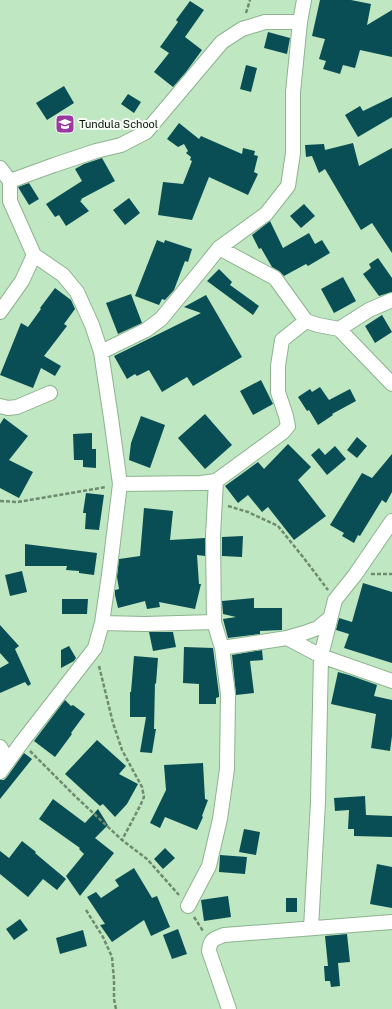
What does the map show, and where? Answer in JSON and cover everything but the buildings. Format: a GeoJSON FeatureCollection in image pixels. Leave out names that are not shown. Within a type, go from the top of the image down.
{"type":"FeatureCollection","features":[{"type":"Feature","properties":{"kind":"street"},"geometry":{"type":"LineString","coordinates":[[101,352],[146,330],[161,319],[219,248],[266,214],[288,186],[293,153],[293,92],[300,22],[304,0]]}},
{"type":"Feature","properties":{"kind":"street"},"geometry":{"type":"LineString","coordinates":[[10,181],[96,151],[121,145],[146,132],[222,42],[242,29],[265,22],[300,22]]}},
{"type":"Feature","properties":{"kind":"street"},"geometry":{"type":"LineString","coordinates":[[0,168],[10,181]]}},
{"type":"Feature","properties":{"kind":"street"},"geometry":{"type":"LineString","coordinates":[[4,767],[95,648],[102,623],[120,484],[101,352],[92,325],[77,292],[63,275],[34,255],[5,200],[10,181]]}},
{"type":"Feature","properties":{"kind":"street"},"geometry":{"type":"LineString","coordinates":[[219,248],[275,278],[306,321],[339,329],[392,384]]}},
{"type":"Feature","properties":{"kind":"street"},"geometry":{"type":"LineString","coordinates":[[0,312],[22,281],[34,255]]}},
{"type":"Feature","properties":{"kind":"street"},"geometry":{"type":"LineString","coordinates":[[339,329],[369,310],[392,300]]}},
{"type":"Feature","properties":{"kind":"street"},"geometry":{"type":"LineString","coordinates":[[120,484],[200,483],[216,481],[283,432],[288,426],[278,392],[278,366],[282,340],[306,321]]}},
{"type":"Feature","properties":{"kind":"street"},"geometry":{"type":"LineString","coordinates":[[0,406],[8,408],[17,407],[50,393]]}},
{"type":"Feature","properties":{"kind":"street"},"geometry":{"type":"LineString","coordinates":[[188,906],[209,866],[220,819],[226,769],[228,694],[222,648],[214,622],[213,556],[216,481]]}},
{"type":"Feature","properties":{"kind":"street"},"geometry":{"type":"LineString","coordinates":[[311,928],[318,802],[321,656],[335,600],[355,575],[392,521]]}},
{"type":"Feature","properties":{"kind":"street"},"geometry":{"type":"LineString","coordinates":[[222,648],[287,638],[318,628],[330,618]]}},
{"type":"Feature","properties":{"kind":"street"},"geometry":{"type":"LineString","coordinates":[[102,623],[145,624],[214,622]]}},
{"type":"Feature","properties":{"kind":"street"},"geometry":{"type":"LineString","coordinates":[[287,638],[321,656],[392,681]]}},
{"type":"Feature","properties":{"kind":"street"},"geometry":{"type":"LineString","coordinates":[[0,747],[4,767]]}},
{"type":"Feature","properties":{"kind":"street"},"geometry":{"type":"LineString","coordinates":[[229,1009],[209,951],[210,943],[215,938],[224,935],[392,922]]}},
{"type":"Feature","properties":{"kind":"path"},"geometry":{"type":"LineString","coordinates":[[0,501],[18,502],[120,484]]}},
{"type":"Feature","properties":{"kind":"path"},"geometry":{"type":"LineString","coordinates":[[215,501],[248,512],[278,526],[303,556],[335,600]]}},
{"type":"Feature","properties":{"kind":"path"},"geometry":{"type":"LineString","coordinates":[[95,648],[107,700],[122,750],[142,788],[144,797],[122,840]]}},
{"type":"Feature","properties":{"kind":"path"},"geometry":{"type":"LineString","coordinates":[[22,742],[75,796],[122,840],[147,859],[188,906],[210,943]]}},
{"type":"Feature","properties":{"kind":"path"},"geometry":{"type":"LineString","coordinates":[[86,910],[104,936],[112,957],[114,999],[116,1009]]}},
{"type":"Feature","properties":{"kind":"place","name":"Tundula School"},"geometry":{"type":"Point","coordinates":[65,124]}}]}
